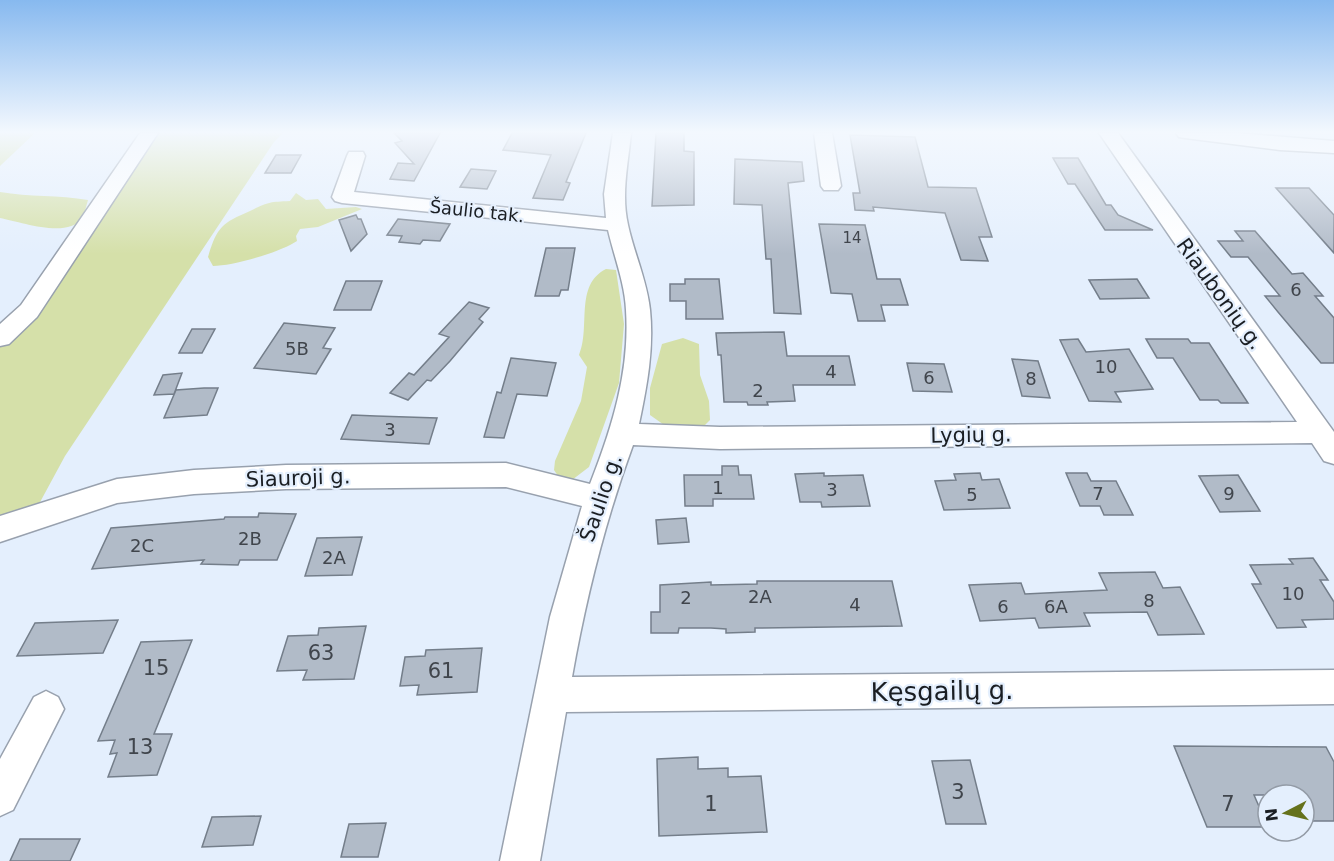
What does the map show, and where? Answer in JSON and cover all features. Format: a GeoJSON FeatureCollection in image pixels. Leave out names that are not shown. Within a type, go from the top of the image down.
{"type":"FeatureCollection","features":[{"type":"Feature","properties":{"kind":"street"},"geometry":{"type":"LineString","coordinates":[[0,338],[29,311],[122,173]]}},
{"type":"Feature","properties":{"kind":"street","name":"Šaulio tak."},"geometry":{"type":"LineString","coordinates":[[350,173],[342,197],[594,223],[617,223]]}},
{"type":"Feature","properties":{"kind":"street","name":"Šaulio g."},"geometry":{"type":"LineString","coordinates":[[520,861],[566,617],[599,498],[623,434],[635,383],[639,339],[638,308],[617,223],[614,194],[617,173]]}},
{"type":"Feature","properties":{"kind":"street"},"geometry":{"type":"LineString","coordinates":[[829,173],[831,186]]}},
{"type":"Feature","properties":{"kind":"street","name":"Riaubonių g."},"geometry":{"type":"LineString","coordinates":[[1136,173],[1326,442]]}},
{"type":"Feature","properties":{"kind":"street","name":"Lygių g."},"geometry":{"type":"LineString","coordinates":[[623,434],[720,438],[1326,442]]}},
{"type":"Feature","properties":{"kind":"street","name":"Siauroji g."},"geometry":{"type":"LineString","coordinates":[[0,529],[117,491],[194,482],[285,477],[506,475],[599,498]]}},
{"type":"Feature","properties":{"kind":"street","name":"Kęsgailų g."},"geometry":{"type":"LineString","coordinates":[[550,695],[1334,687]]}},
{"type":"Feature","properties":{"kind":"street"},"geometry":{"type":"LineString","coordinates":[[0,797],[46,709]]}},
{"type":"Feature","properties":{"kind":"green space"},"geometry":{"type":"Polygon","coordinates":[[[129,173],[253,173],[65,456],[39,504],[0,518],[0,347],[26,324],[129,173]]]}},
{"type":"Feature","properties":{"kind":"green space"},"geometry":{"type":"Polygon","coordinates":[[[0,192],[88,200],[82,218],[75,224],[66,227],[44,227],[0,218],[0,192]]]}},
{"type":"Feature","properties":{"kind":"green space"},"geometry":{"type":"Polygon","coordinates":[[[296,193],[306,200],[318,199],[326,209],[356,207],[362,209],[318,227],[300,229],[296,236],[297,241],[280,250],[244,261],[213,266],[208,257],[214,239],[222,227],[265,204],[290,201],[296,193]]]}},
{"type":"Feature","properties":{"kind":"green space"},"geometry":{"type":"Polygon","coordinates":[[[606,269],[616,270],[624,324],[619,383],[589,467],[572,480],[560,479],[554,470],[555,461],[581,401],[587,367],[579,355],[584,332],[587,296],[596,276],[606,269]]]}},
{"type":"Feature","properties":{"kind":"green space"},"geometry":{"type":"Polygon","coordinates":[[[683,338],[699,344],[700,375],[709,401],[710,420],[702,428],[667,427],[650,415],[650,388],[662,344],[683,338]]]}},
{"type":"Feature","properties":{"kind":"building"},"geometry":{"type":"Polygon","coordinates":[[[393,173],[418,173],[414,181],[390,179],[393,173]]]}},
{"type":"Feature","properties":{"kind":"building"},"geometry":{"type":"Polygon","coordinates":[[[468,173],[495,173],[487,189],[460,187],[468,173]]]}},
{"type":"Feature","properties":{"kind":"building"},"geometry":{"type":"Polygon","coordinates":[[[543,173],[570,173],[566,182],[570,183],[563,200],[533,198],[543,173]]]}},
{"type":"Feature","properties":{"kind":"building"},"geometry":{"type":"Polygon","coordinates":[[[654,173],[694,173],[694,205],[652,206],[654,173]]]}},
{"type":"Feature","properties":{"kind":"building"},"geometry":{"type":"Polygon","coordinates":[[[735,173],[803,173],[804,181],[788,183],[801,314],[774,313],[771,259],[766,259],[762,205],[734,204],[735,173]]]}},
{"type":"Feature","properties":{"kind":"building"},"geometry":{"type":"Polygon","coordinates":[[[857,173],[924,173],[928,187],[976,188],[992,237],[979,237],[988,261],[961,260],[945,213],[873,207],[874,211],[855,210],[853,193],[860,193],[857,173]]]}},
{"type":"Feature","properties":{"kind":"building"},"geometry":{"type":"Polygon","coordinates":[[[1062,173],[1087,173],[1106,205],[1111,205],[1118,215],[1153,230],[1105,230],[1075,184],[1068,184],[1062,173]]]}},
{"type":"Feature","properties":{"kind":"building"},"geometry":{"type":"Polygon","coordinates":[[[1276,188],[1309,188],[1334,215],[1334,253],[1276,188]]]}},
{"type":"Feature","properties":{"kind":"building"},"geometry":{"type":"Polygon","coordinates":[[[356,215],[358,219],[361,219],[367,234],[351,251],[339,220],[356,215]]]}},
{"type":"Feature","properties":{"kind":"building"},"geometry":{"type":"Polygon","coordinates":[[[398,219],[450,224],[440,241],[423,240],[420,244],[399,242],[402,236],[387,235],[398,219]]]}},
{"type":"Feature","properties":{"kind":"building"},"geometry":{"type":"Polygon","coordinates":[[[819,224],[865,225],[877,279],[900,279],[908,305],[881,305],[885,321],[858,321],[852,294],[831,293],[819,224]]]}},
{"type":"Feature","properties":{"kind":"building"},"geometry":{"type":"Polygon","coordinates":[[[1235,231],[1255,231],[1292,274],[1303,273],[1323,296],[1315,296],[1334,318],[1334,363],[1321,363],[1265,296],[1280,296],[1248,257],[1231,257],[1218,241],[1243,241],[1235,231]]]}},
{"type":"Feature","properties":{"kind":"building"},"geometry":{"type":"Polygon","coordinates":[[[546,248],[575,248],[568,290],[561,290],[559,296],[535,296],[546,248]]]}},
{"type":"Feature","properties":{"kind":"building"},"geometry":{"type":"Polygon","coordinates":[[[685,279],[719,279],[723,319],[686,319],[686,301],[670,301],[670,284],[685,284],[685,279]]]}},
{"type":"Feature","properties":{"kind":"building"},"geometry":{"type":"Polygon","coordinates":[[[1137,279],[1149,298],[1100,299],[1089,280],[1137,279]]]}},
{"type":"Feature","properties":{"kind":"building"},"geometry":{"type":"Polygon","coordinates":[[[346,281],[382,281],[371,310],[334,310],[346,281]]]}},
{"type":"Feature","properties":{"kind":"building"},"geometry":{"type":"Polygon","coordinates":[[[469,302],[489,308],[479,319],[483,322],[450,361],[408,400],[390,393],[409,373],[414,375],[449,337],[439,334],[469,302]]]}},
{"type":"Feature","properties":{"kind":"building"},"geometry":{"type":"Polygon","coordinates":[[[284,323],[335,328],[323,348],[331,349],[316,374],[254,368],[284,323]]]}},
{"type":"Feature","properties":{"kind":"building"},"geometry":{"type":"Polygon","coordinates":[[[192,329],[215,329],[202,353],[179,353],[192,329]]]}},
{"type":"Feature","properties":{"kind":"building"},"geometry":{"type":"Polygon","coordinates":[[[784,332],[787,356],[849,356],[855,385],[793,385],[795,401],[767,402],[768,405],[724,402],[721,355],[718,355],[716,333],[784,332]]]}},
{"type":"Feature","properties":{"kind":"building"},"geometry":{"type":"Polygon","coordinates":[[[1078,339],[1086,352],[1129,349],[1153,389],[1115,392],[1121,402],[1089,401],[1060,340],[1078,339]]]}},
{"type":"Feature","properties":{"kind":"building"},"geometry":{"type":"Polygon","coordinates":[[[1146,339],[1188,339],[1191,343],[1209,343],[1248,403],[1200,400],[1173,358],[1157,358],[1146,339]]]}},
{"type":"Feature","properties":{"kind":"building"},"geometry":{"type":"Polygon","coordinates":[[[511,358],[556,363],[547,396],[517,394],[504,438],[484,437],[497,392],[501,393],[511,358]]]}},
{"type":"Feature","properties":{"kind":"building"},"geometry":{"type":"Polygon","coordinates":[[[1012,359],[1038,361],[1050,398],[1022,396],[1012,359]]]}},
{"type":"Feature","properties":{"kind":"building"},"geometry":{"type":"Polygon","coordinates":[[[907,363],[944,364],[952,392],[913,391],[907,363]]]}},
{"type":"Feature","properties":{"kind":"building"},"geometry":{"type":"Polygon","coordinates":[[[182,373],[174,394],[154,395],[163,375],[182,373]]]}},
{"type":"Feature","properties":{"kind":"building"},"geometry":{"type":"Polygon","coordinates":[[[218,388],[207,415],[164,418],[176,390],[218,388]]]}},
{"type":"Feature","properties":{"kind":"building"},"geometry":{"type":"Polygon","coordinates":[[[352,415],[437,418],[429,444],[341,439],[352,415]]]}},
{"type":"Feature","properties":{"kind":"building"},"geometry":{"type":"Polygon","coordinates":[[[722,466],[738,466],[739,475],[751,475],[754,499],[713,499],[713,506],[685,506],[684,475],[722,475],[722,466]]]}},
{"type":"Feature","properties":{"kind":"building"},"geometry":{"type":"Polygon","coordinates":[[[824,473],[824,476],[863,475],[870,506],[822,507],[821,502],[800,502],[795,474],[824,473]]]}},
{"type":"Feature","properties":{"kind":"building"},"geometry":{"type":"Polygon","coordinates":[[[980,473],[982,480],[999,479],[1010,508],[944,510],[935,481],[956,480],[954,474],[980,473]]]}},
{"type":"Feature","properties":{"kind":"building"},"geometry":{"type":"Polygon","coordinates":[[[1066,473],[1087,473],[1091,481],[1116,481],[1133,515],[1104,515],[1100,506],[1080,506],[1066,473]]]}},
{"type":"Feature","properties":{"kind":"building"},"geometry":{"type":"Polygon","coordinates":[[[1238,475],[1260,511],[1220,512],[1199,476],[1238,475]]]}},
{"type":"Feature","properties":{"kind":"building"},"geometry":{"type":"Polygon","coordinates":[[[259,513],[296,514],[277,560],[240,560],[238,565],[201,564],[204,560],[92,569],[111,528],[224,519],[225,517],[258,517],[259,513]]]}},
{"type":"Feature","properties":{"kind":"building"},"geometry":{"type":"Polygon","coordinates":[[[686,518],[689,542],[658,544],[656,520],[686,518]]]}},
{"type":"Feature","properties":{"kind":"building"},"geometry":{"type":"Polygon","coordinates":[[[362,537],[352,575],[305,576],[317,538],[362,537]]]}},
{"type":"Feature","properties":{"kind":"building"},"geometry":{"type":"Polygon","coordinates":[[[1313,558],[1328,580],[1320,580],[1334,602],[1334,619],[1302,620],[1306,627],[1277,628],[1252,584],[1261,584],[1250,565],[1293,564],[1289,559],[1313,558]]]}},
{"type":"Feature","properties":{"kind":"building"},"geometry":{"type":"Polygon","coordinates":[[[1155,572],[1163,588],[1180,587],[1204,634],[1158,635],[1147,612],[1084,613],[1090,626],[1039,628],[1035,618],[980,621],[969,585],[1021,583],[1025,594],[1107,590],[1099,573],[1155,572]]]}},
{"type":"Feature","properties":{"kind":"building"},"geometry":{"type":"Polygon","coordinates":[[[757,581],[892,581],[902,626],[755,628],[755,632],[726,633],[726,629],[679,628],[678,633],[651,633],[651,612],[660,612],[660,585],[711,582],[711,585],[757,584],[757,581]]]}},
{"type":"Feature","properties":{"kind":"building"},"geometry":{"type":"Polygon","coordinates":[[[118,620],[103,653],[17,656],[35,623],[118,620]]]}},
{"type":"Feature","properties":{"kind":"building"},"geometry":{"type":"Polygon","coordinates":[[[366,626],[354,679],[303,680],[307,670],[277,671],[288,636],[318,635],[319,628],[366,626]]]}},
{"type":"Feature","properties":{"kind":"building"},"geometry":{"type":"Polygon","coordinates":[[[192,640],[154,734],[172,734],[157,775],[108,777],[117,753],[110,754],[115,740],[98,741],[141,642],[192,640]]]}},
{"type":"Feature","properties":{"kind":"building"},"geometry":{"type":"Polygon","coordinates":[[[482,648],[477,692],[417,695],[419,685],[400,686],[405,657],[425,656],[426,650],[482,648]]]}},
{"type":"Feature","properties":{"kind":"building"},"geometry":{"type":"Polygon","coordinates":[[[1174,746],[1326,747],[1334,762],[1334,821],[1316,821],[1316,783],[1256,783],[1256,795],[1254,795],[1256,827],[1207,827],[1174,746]]]}},
{"type":"Feature","properties":{"kind":"building"},"geometry":{"type":"Polygon","coordinates":[[[698,757],[698,769],[728,768],[728,777],[761,776],[767,832],[659,836],[657,759],[698,757]]]}},
{"type":"Feature","properties":{"kind":"building"},"geometry":{"type":"Polygon","coordinates":[[[970,760],[986,824],[946,824],[932,761],[970,760]]]}},
{"type":"Feature","properties":{"kind":"building"},"geometry":{"type":"Polygon","coordinates":[[[261,816],[253,845],[202,847],[212,817],[261,816]]]}},
{"type":"Feature","properties":{"kind":"building"},"geometry":{"type":"Polygon","coordinates":[[[386,823],[378,857],[341,857],[349,824],[386,823]]]}},
{"type":"Feature","properties":{"kind":"building"},"geometry":{"type":"Polygon","coordinates":[[[20,839],[80,839],[70,861],[10,861],[20,839]]]}}]}
